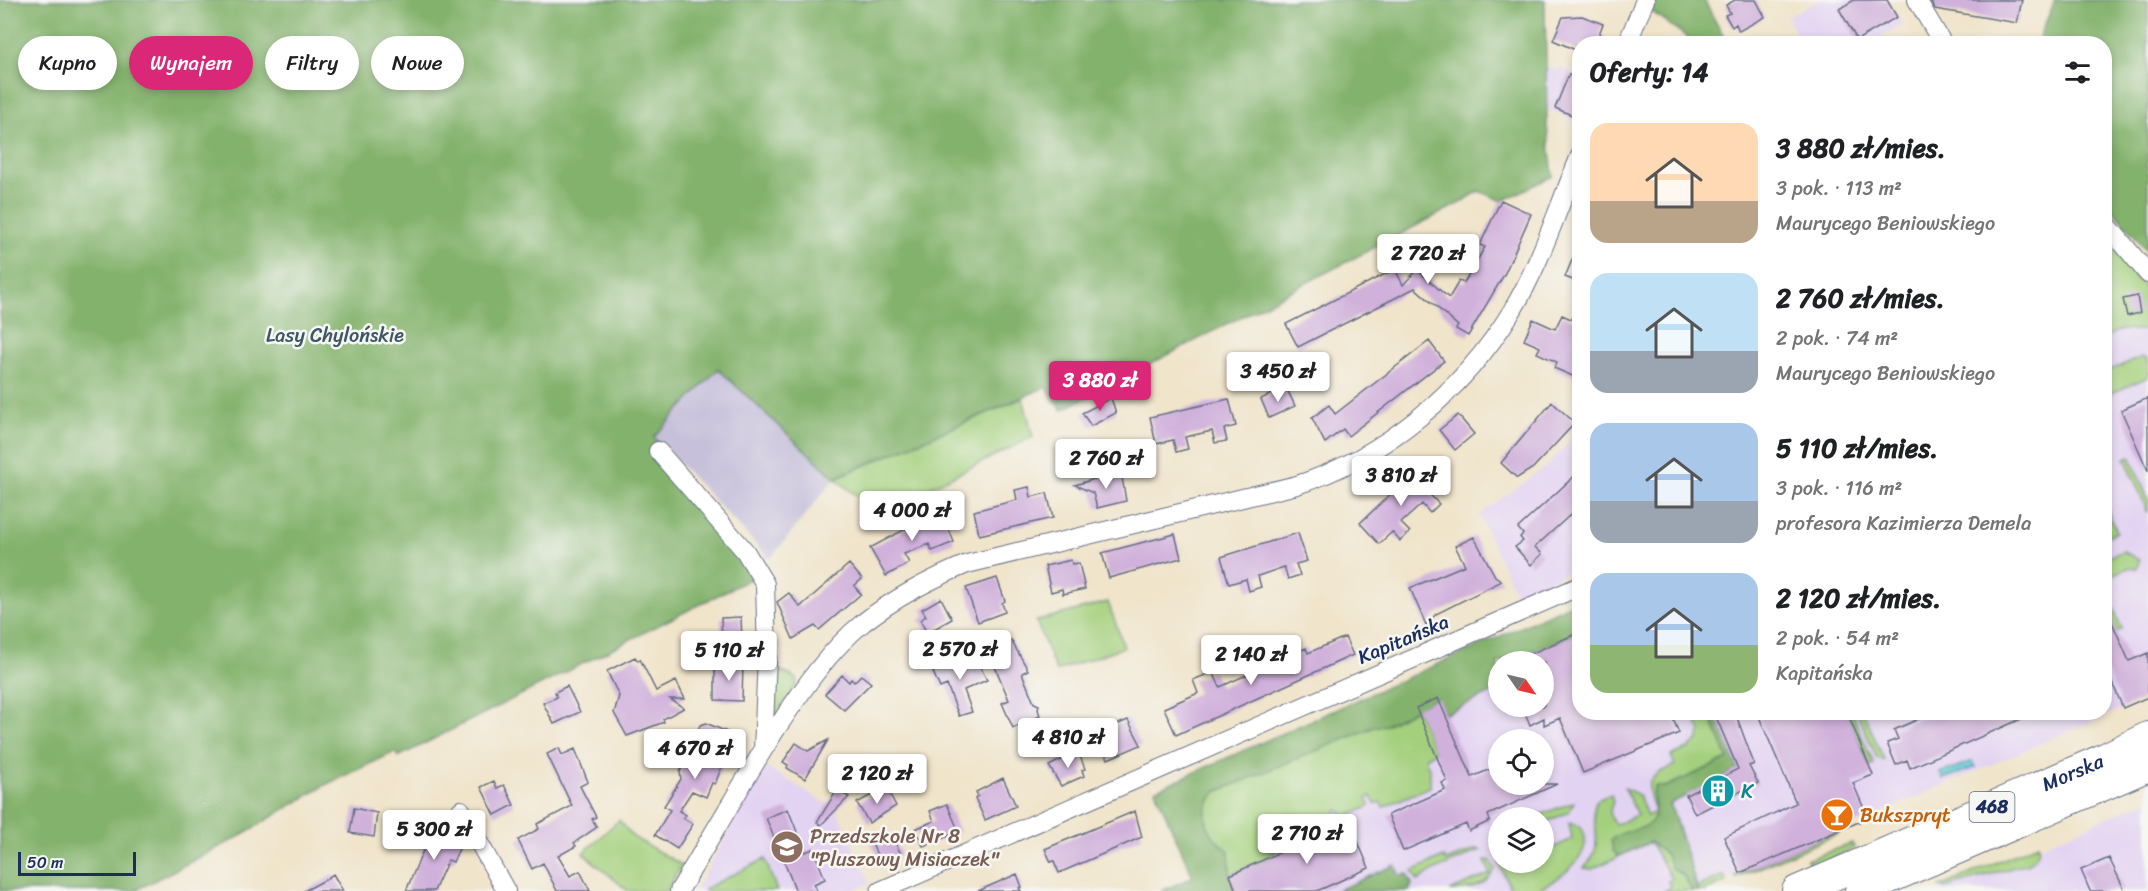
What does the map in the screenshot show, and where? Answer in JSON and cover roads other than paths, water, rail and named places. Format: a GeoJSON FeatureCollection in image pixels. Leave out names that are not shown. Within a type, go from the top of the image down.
{"type":"FeatureCollection","features":[{"type":"Feature","properties":{"kind":"main road","name":"Morska"},"geometry":{"type":"LineString","coordinates":[[1797,891],[2101,760],[2148,737]]}},
{"type":"Feature","properties":{"kind":"main road","name":"Morska"},"geometry":{"type":"LineString","coordinates":[[1860,891],[2148,766]]}},
{"type":"Feature","properties":{"kind":"street"},"geometry":{"type":"LineString","coordinates":[[1629,36],[1645,0]]}},
{"type":"Feature","properties":{"kind":"street"},"geometry":{"type":"LineString","coordinates":[[1917,0],[1937,36]]}},
{"type":"Feature","properties":{"kind":"street"},"geometry":{"type":"LineString","coordinates":[[679,891],[763,750],[810,677],[864,622],[919,586],[985,559],[1297,486],[1329,475],[1409,427],[1467,372],[1513,309],[1572,174]]}},
{"type":"Feature","properties":{"kind":"street"},"geometry":{"type":"LineString","coordinates":[[2112,231],[2148,274]]}},
{"type":"Feature","properties":{"kind":"street"},"geometry":{"type":"LineString","coordinates":[[658,451],[758,570],[765,584],[767,656],[763,750]]}},
{"type":"Feature","properties":{"kind":"street","name":"Kapitańska"},"geometry":{"type":"LineString","coordinates":[[883,890],[1572,589]]}},
{"type":"Feature","properties":{"kind":"street"},"geometry":{"type":"LineString","coordinates":[[461,810],[506,891]]}},
{"type":"Feature","properties":{"kind":"water"},"geometry":{"type":"Polygon","coordinates":[[[1973,761],[1976,767],[1943,779],[1940,773],[1973,761]]]}},
{"type":"Feature","properties":{"kind":"place","name":"K"},"geometry":{"type":"Point","coordinates":[1718,791]}},
{"type":"Feature","properties":{"kind":"place","name":"Bukszpryt"},"geometry":{"type":"Point","coordinates":[1837,815]}},
{"type":"Feature","properties":{"kind":"place","name":"Przedszkole Nr 8 \"Pluszowy Misiaczek\""},"geometry":{"type":"Point","coordinates":[787,847]}},
{"type":"Feature","properties":{"kind":"park label","name":"Lasy Chylońskie"},"geometry":{"type":"Point","coordinates":[335,335]}}]}
